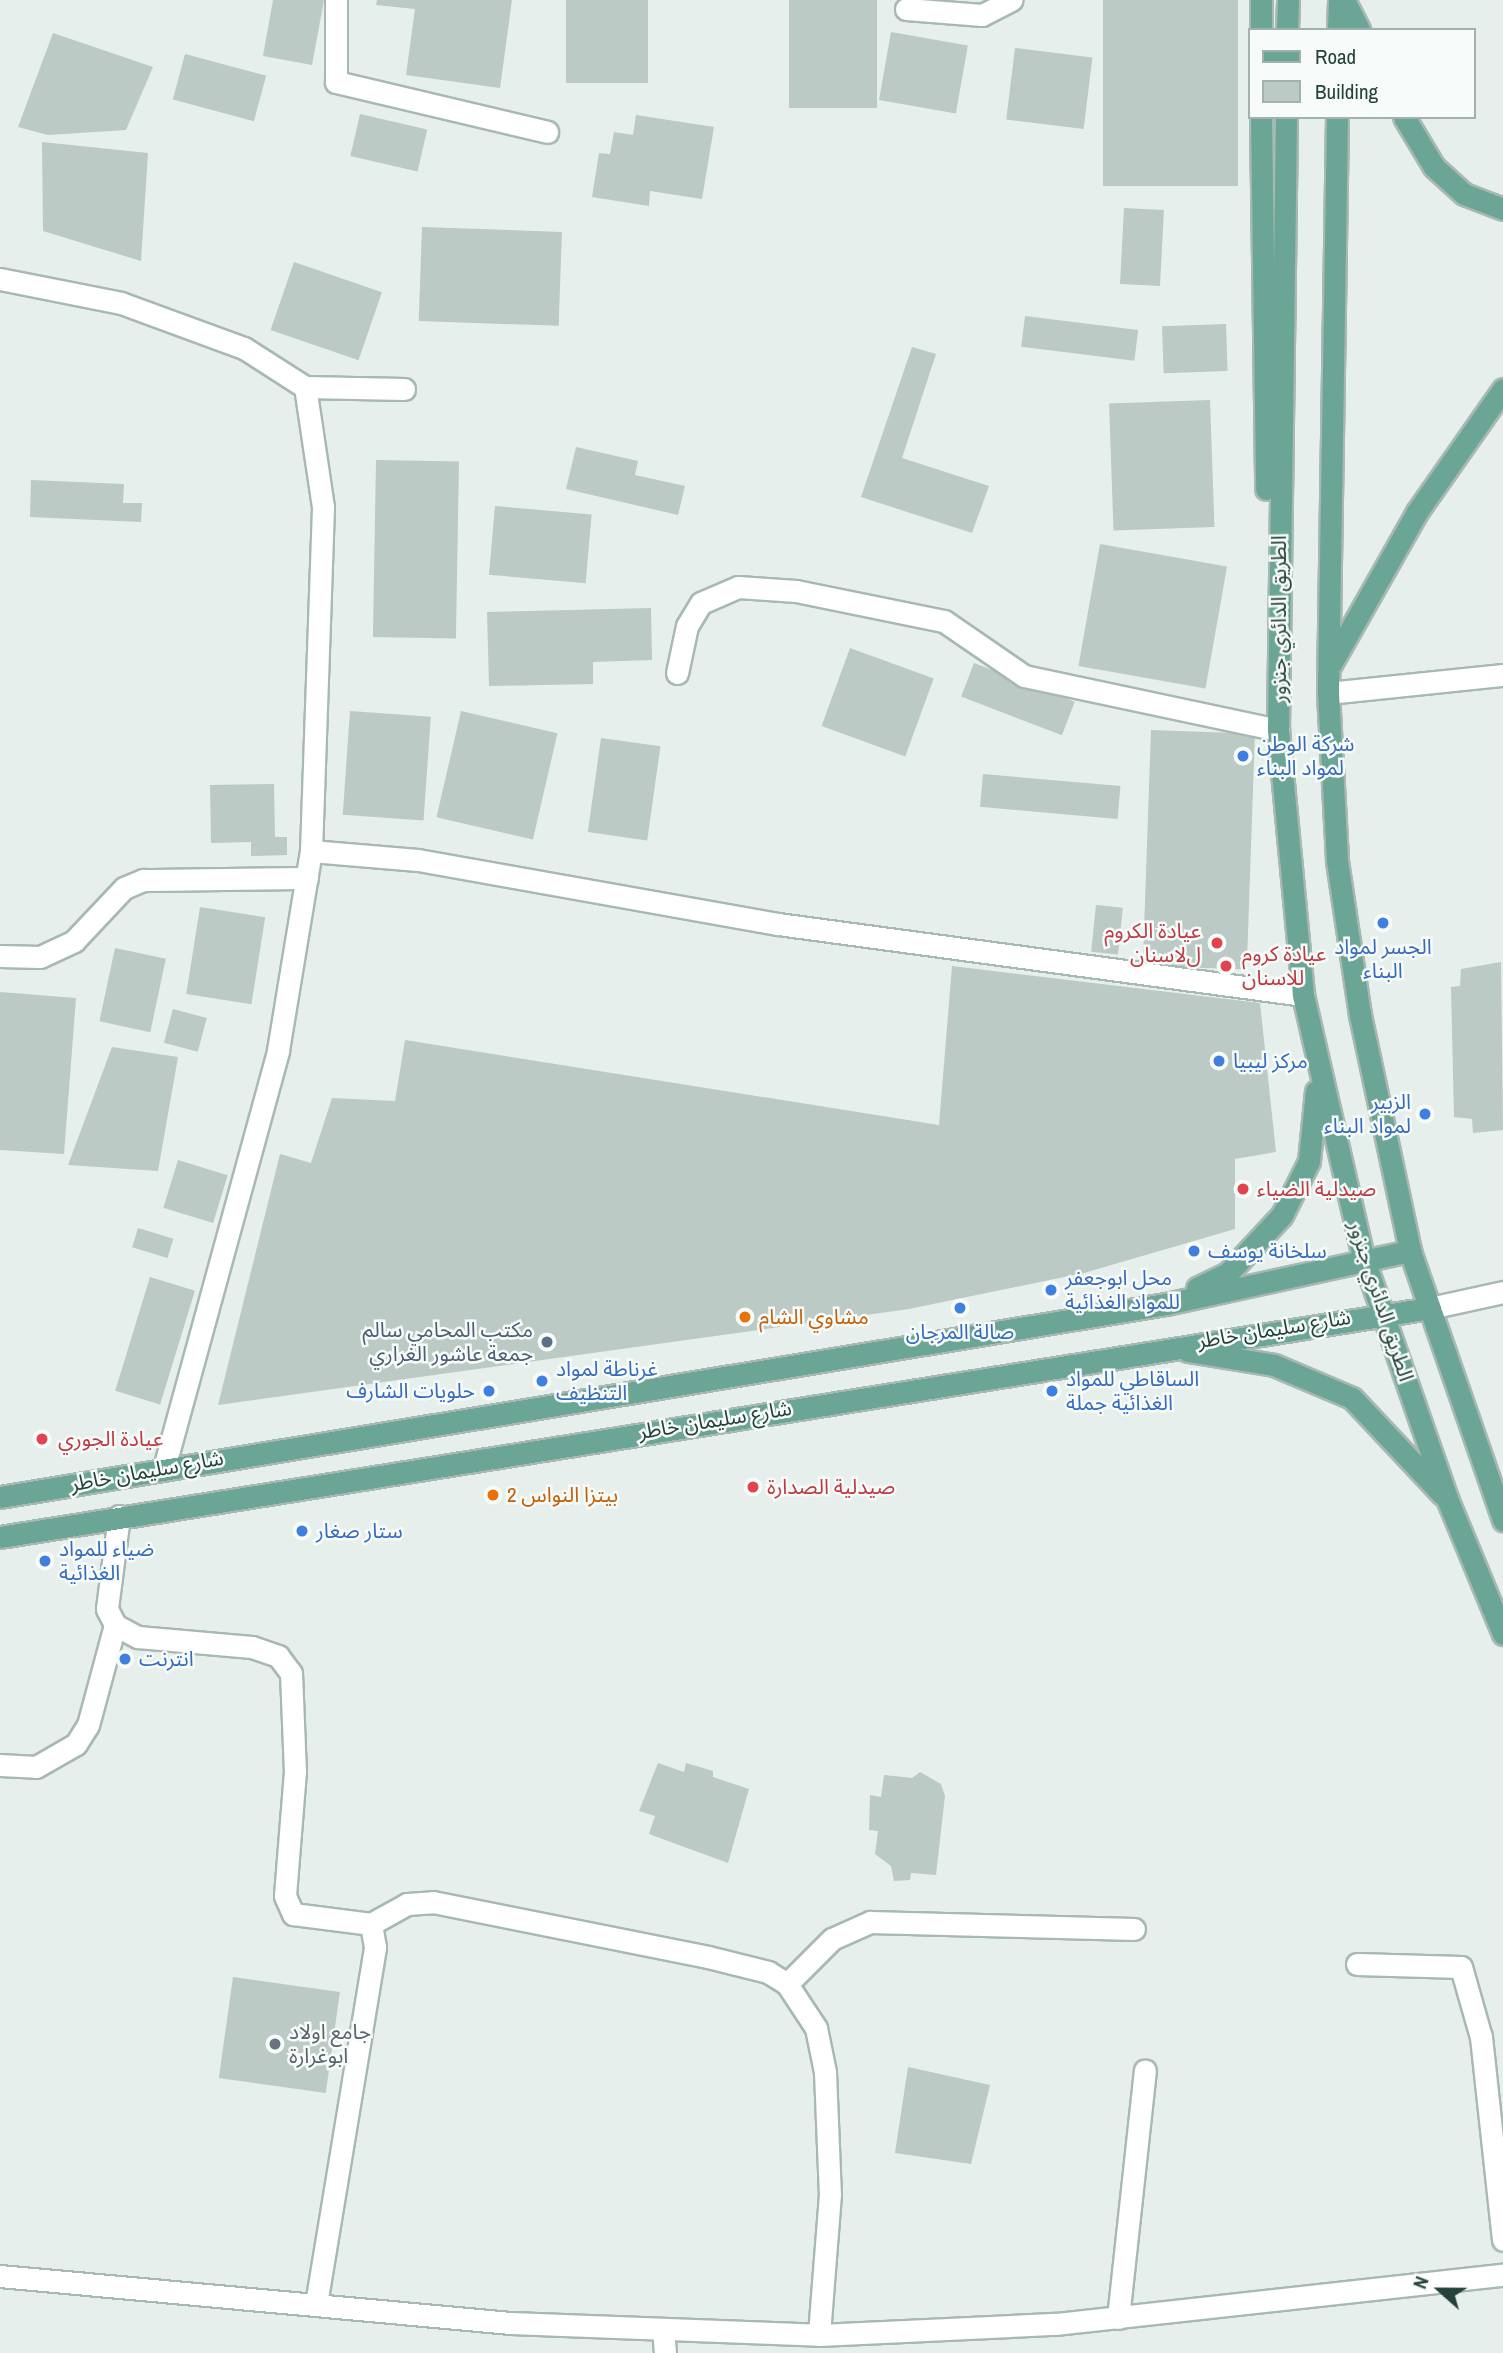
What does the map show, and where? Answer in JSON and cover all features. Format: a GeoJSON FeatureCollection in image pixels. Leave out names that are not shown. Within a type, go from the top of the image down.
{"type":"FeatureCollection","features":[{"type":"Feature","properties":{"kind":"main road"},"geometry":{"type":"LineString","coordinates":[[1261,0],[1261,28]]}},
{"type":"Feature","properties":{"kind":"main road"},"geometry":{"type":"LineString","coordinates":[[1287,0],[1287,28]]}},
{"type":"Feature","properties":{"kind":"main road"},"geometry":{"type":"LineString","coordinates":[[1338,28],[1341,0]]}},
{"type":"Feature","properties":{"kind":"main road"},"geometry":{"type":"LineString","coordinates":[[1341,0],[1358,28]]}},
{"type":"Feature","properties":{"kind":"main road"},"geometry":{"type":"LineString","coordinates":[[1261,119],[1261,406],[1279,600]]}},
{"type":"Feature","properties":{"kind":"main road","name":"الطريق الدائري جنزور"},"geometry":{"type":"LineString","coordinates":[[1286,119],[1278,730],[1303,995],[1318,1076],[1363,1257],[1448,1501],[1503,1634]]}},
{"type":"Feature","properties":{"kind":"main road","name":"الطريق الدائري جنزور"},"geometry":{"type":"LineString","coordinates":[[1337,119],[1328,693],[1337,861],[1360,1015],[1410,1251],[1503,1520]]}},
{"type":"Feature","properties":{"kind":"main road"},"geometry":{"type":"LineString","coordinates":[[1405,119],[1434,167],[1464,194],[1503,209]]}},
{"type":"Feature","properties":{"kind":"main road"},"geometry":{"type":"LineString","coordinates":[[1330,666],[1417,512],[1503,389]]}},
{"type":"Feature","properties":{"kind":"main road"},"geometry":{"type":"LineString","coordinates":[[1166,1304],[1228,1273],[1282,1215],[1309,1161],[1318,1076]]}},
{"type":"Feature","properties":{"kind":"main road","name":"شارع سليمان خاطر"},"geometry":{"type":"LineString","coordinates":[[0,1497],[1166,1304],[1363,1257],[1410,1251]]}},
{"type":"Feature","properties":{"kind":"main road","name":"شارع سليمان خاطر"},"geometry":{"type":"LineString","coordinates":[[0,1536],[1382,1311],[1430,1308]]}},
{"type":"Feature","properties":{"kind":"main road"},"geometry":{"type":"LineString","coordinates":[[1151,1349],[1225,1354],[1320,1381],[1352,1398],[1448,1501]]}},
{"type":"Feature","properties":{"kind":"street"},"geometry":{"type":"LineString","coordinates":[[336,0],[336,82],[547,132]]}},
{"type":"Feature","properties":{"kind":"street"},"geometry":{"type":"LineString","coordinates":[[906,9],[982,15],[1011,0]]}},
{"type":"Feature","properties":{"kind":"street"},"geometry":{"type":"LineString","coordinates":[[0,278],[121,303],[244,348],[305,387],[404,389]]}},
{"type":"Feature","properties":{"kind":"street"},"geometry":{"type":"LineString","coordinates":[[164,1468],[278,1050],[311,850],[323,508],[305,387]]}},
{"type":"Feature","properties":{"kind":"street"},"geometry":{"type":"LineString","coordinates":[[677,673],[687,626],[701,603],[738,587],[796,591],[944,621],[1024,676],[1278,730]]}},
{"type":"Feature","properties":{"kind":"street"},"geometry":{"type":"LineString","coordinates":[[1328,693],[1503,675]]}},
{"type":"Feature","properties":{"kind":"street"},"geometry":{"type":"LineString","coordinates":[[311,850],[418,860],[778,924],[1303,995]]}},
{"type":"Feature","properties":{"kind":"street"},"geometry":{"type":"LineString","coordinates":[[0,956],[40,957],[75,941],[124,888],[144,880],[307,878]]}},
{"type":"Feature","properties":{"kind":"street"},"geometry":{"type":"LineString","coordinates":[[1430,1308],[1503,1292]]}},
{"type":"Feature","properties":{"kind":"street"},"geometry":{"type":"LineString","coordinates":[[119,1516],[107,1609],[115,1625],[138,1637],[219,1643],[278,1656],[291,1673],[294,1712],[285,1896],[293,1914],[371,1924],[407,1903],[433,1902],[708,1957],[768,1972],[787,1984],[816,2028],[825,2072],[830,2194],[819,2335]]}},
{"type":"Feature","properties":{"kind":"street"},"geometry":{"type":"LineString","coordinates":[[0,1765],[36,1767],[76,1744],[88,1725],[115,1625]]}},
{"type":"Feature","properties":{"kind":"street"},"geometry":{"type":"LineString","coordinates":[[787,1984],[832,1939],[870,1922],[1134,1929]]}},
{"type":"Feature","properties":{"kind":"street"},"geometry":{"type":"LineString","coordinates":[[316,2304],[375,1947],[371,1924]]}},
{"type":"Feature","properties":{"kind":"street"},"geometry":{"type":"LineString","coordinates":[[1357,1964],[1461,1967],[1481,2038],[1503,2240]]}},
{"type":"Feature","properties":{"kind":"street"},"geometry":{"type":"LineString","coordinates":[[1118,2318],[1144,2070]]}},
{"type":"Feature","properties":{"kind":"street"},"geometry":{"type":"LineString","coordinates":[[0,2276],[316,2304],[663,2330],[794,2344],[819,2335],[1118,2318],[1503,2275]]}},
{"type":"Feature","properties":{"kind":"street"},"geometry":{"type":"LineString","coordinates":[[663,2330],[665,2353]]}},
{"type":"Feature","properties":{"kind":"building"},"geometry":{"type":"Polygon","coordinates":[[[273,0],[324,0],[312,65],[263,56],[273,0]]]}},
{"type":"Feature","properties":{"kind":"building"},"geometry":{"type":"Polygon","coordinates":[[[377,0],[512,0],[500,88],[406,75],[415,9],[376,5],[377,0]]]}},
{"type":"Feature","properties":{"kind":"building"},"geometry":{"type":"Polygon","coordinates":[[[566,0],[648,0],[648,83],[566,83],[566,0]]]}},
{"type":"Feature","properties":{"kind":"building"},"geometry":{"type":"Polygon","coordinates":[[[789,0],[877,0],[877,108],[789,108],[789,0]]]}},
{"type":"Feature","properties":{"kind":"building"},"geometry":{"type":"Polygon","coordinates":[[[1103,0],[1238,0],[1238,186],[1103,186],[1103,0]]]}},
{"type":"Feature","properties":{"kind":"building"},"geometry":{"type":"Polygon","coordinates":[[[891,32],[968,46],[956,113],[879,100],[891,32]]]}},
{"type":"Feature","properties":{"kind":"building"},"geometry":{"type":"Polygon","coordinates":[[[53,33],[153,67],[126,130],[48,135],[18,127],[53,33]]]}},
{"type":"Feature","properties":{"kind":"building"},"geometry":{"type":"Polygon","coordinates":[[[1015,48],[1092,58],[1084,129],[1006,119],[1015,48]]]}},
{"type":"Feature","properties":{"kind":"building"},"geometry":{"type":"Polygon","coordinates":[[[185,54],[266,76],[254,121],[173,99],[185,54]]]}},
{"type":"Feature","properties":{"kind":"building"},"geometry":{"type":"Polygon","coordinates":[[[360,114],[427,130],[418,171],[350,156],[360,114]]]}},
{"type":"Feature","properties":{"kind":"building"},"geometry":{"type":"Polygon","coordinates":[[[636,115],[714,127],[702,199],[650,191],[649,206],[592,197],[599,153],[610,154],[614,132],[633,135],[636,115]]]}},
{"type":"Feature","properties":{"kind":"building"},"geometry":{"type":"Polygon","coordinates":[[[42,142],[148,153],[141,261],[43,231],[42,142]]]}},
{"type":"Feature","properties":{"kind":"building"},"geometry":{"type":"Polygon","coordinates":[[[1124,208],[1164,210],[1160,286],[1120,284],[1124,208]]]}},
{"type":"Feature","properties":{"kind":"building"},"geometry":{"type":"Polygon","coordinates":[[[422,227],[562,232],[559,326],[419,321],[422,227]]]}},
{"type":"Feature","properties":{"kind":"building"},"geometry":{"type":"Polygon","coordinates":[[[294,262],[382,292],[358,360],[271,330],[294,262]]]}},
{"type":"Feature","properties":{"kind":"building"},"geometry":{"type":"Polygon","coordinates":[[[1025,316],[1138,330],[1134,361],[1021,347],[1025,316]]]}},
{"type":"Feature","properties":{"kind":"building"},"geometry":{"type":"Polygon","coordinates":[[[1226,324],[1228,371],[1164,373],[1162,326],[1226,324]]]}},
{"type":"Feature","properties":{"kind":"building"},"geometry":{"type":"Polygon","coordinates":[[[912,347],[936,354],[902,458],[989,486],[972,533],[861,497],[912,347]]]}},
{"type":"Feature","properties":{"kind":"building"},"geometry":{"type":"Polygon","coordinates":[[[1210,400],[1214,527],[1113,530],[1109,404],[1210,400]]]}},
{"type":"Feature","properties":{"kind":"building"},"geometry":{"type":"Polygon","coordinates":[[[576,447],[638,461],[635,475],[685,486],[678,515],[566,489],[576,447]]]}},
{"type":"Feature","properties":{"kind":"building"},"geometry":{"type":"Polygon","coordinates":[[[376,460],[459,461],[456,638],[373,637],[376,460]]]}},
{"type":"Feature","properties":{"kind":"building"},"geometry":{"type":"Polygon","coordinates":[[[31,480],[124,484],[123,503],[142,503],[141,522],[30,517],[31,480]]]}},
{"type":"Feature","properties":{"kind":"building"},"geometry":{"type":"Polygon","coordinates":[[[495,506],[592,514],[586,583],[489,575],[495,506]]]}},
{"type":"Feature","properties":{"kind":"building"},"geometry":{"type":"Polygon","coordinates":[[[1100,544],[1227,566],[1206,689],[1078,666],[1100,544]]]}},
{"type":"Feature","properties":{"kind":"building"},"geometry":{"type":"Polygon","coordinates":[[[651,608],[652,660],[593,662],[593,684],[489,686],[487,612],[651,608]]]}},
{"type":"Feature","properties":{"kind":"building"},"geometry":{"type":"Polygon","coordinates":[[[850,648],[934,678],[905,756],[822,726],[850,648]]]}},
{"type":"Feature","properties":{"kind":"building"},"geometry":{"type":"Polygon","coordinates":[[[974,663],[1075,702],[1062,735],[961,697],[974,663]]]}},
{"type":"Feature","properties":{"kind":"building"},"geometry":{"type":"Polygon","coordinates":[[[350,711],[431,717],[424,820],[343,815],[350,711]]]}},
{"type":"Feature","properties":{"kind":"building"},"geometry":{"type":"Polygon","coordinates":[[[461,711],[557,733],[533,839],[436,817],[461,711]]]}},
{"type":"Feature","properties":{"kind":"building"},"geometry":{"type":"Polygon","coordinates":[[[1151,730],[1255,734],[1247,969],[1143,966],[1151,730]]]}},
{"type":"Feature","properties":{"kind":"building"},"geometry":{"type":"Polygon","coordinates":[[[601,738],[660,746],[647,840],[588,832],[601,738]]]}},
{"type":"Feature","properties":{"kind":"building"},"geometry":{"type":"Polygon","coordinates":[[[983,774],[1120,786],[1118,819],[980,807],[983,774]]]}},
{"type":"Feature","properties":{"kind":"building"},"geometry":{"type":"Polygon","coordinates":[[[274,784],[275,837],[287,837],[287,855],[251,856],[251,842],[211,843],[210,785],[274,784]]]}},
{"type":"Feature","properties":{"kind":"building"},"geometry":{"type":"Polygon","coordinates":[[[1096,905],[1123,908],[1118,955],[1091,952],[1096,905]]]}},
{"type":"Feature","properties":{"kind":"building"},"geometry":{"type":"Polygon","coordinates":[[[200,907],[265,917],[251,1004],[186,994],[200,907]]]}},
{"type":"Feature","properties":{"kind":"building"},"geometry":{"type":"Polygon","coordinates":[[[115,948],[166,959],[150,1032],[99,1021],[115,948]]]}},
{"type":"Feature","properties":{"kind":"building"},"geometry":{"type":"Polygon","coordinates":[[[1501,962],[1503,1130],[1473,1133],[1472,1119],[1454,1117],[1451,987],[1460,986],[1461,969],[1501,962]]]}},
{"type":"Feature","properties":{"kind":"building"},"geometry":{"type":"Polygon","coordinates":[[[952,966],[1260,1003],[1276,1152],[1235,1159],[1235,1229],[1084,1273],[909,1309],[218,1405],[280,1154],[311,1163],[332,1098],[395,1101],[405,1040],[939,1125],[952,966]]]}},
{"type":"Feature","properties":{"kind":"building"},"geometry":{"type":"Polygon","coordinates":[[[0,992],[76,998],[64,1154],[0,1150],[0,992]]]}},
{"type":"Feature","properties":{"kind":"building"},"geometry":{"type":"Polygon","coordinates":[[[173,1009],[207,1018],[198,1052],[164,1043],[173,1009]]]}},
{"type":"Feature","properties":{"kind":"building"},"geometry":{"type":"Polygon","coordinates":[[[112,1047],[178,1057],[158,1171],[68,1165],[112,1047]]]}},
{"type":"Feature","properties":{"kind":"building"},"geometry":{"type":"Polygon","coordinates":[[[178,1160],[228,1175],[213,1223],[163,1208],[178,1160]]]}},
{"type":"Feature","properties":{"kind":"building"},"geometry":{"type":"Polygon","coordinates":[[[138,1228],[173,1239],[168,1258],[132,1247],[138,1228]]]}},
{"type":"Feature","properties":{"kind":"building"},"geometry":{"type":"Polygon","coordinates":[[[150,1277],[195,1291],[160,1405],[115,1391],[150,1277]]]}},
{"type":"Feature","properties":{"kind":"building"},"geometry":{"type":"Polygon","coordinates":[[[658,1763],[684,1772],[686,1763],[713,1771],[713,1777],[749,1789],[728,1863],[649,1834],[655,1816],[639,1811],[658,1763]]]}},
{"type":"Feature","properties":{"kind":"building"},"geometry":{"type":"Polygon","coordinates":[[[920,1772],[941,1784],[945,1796],[936,1875],[911,1873],[910,1880],[894,1881],[891,1866],[875,1854],[878,1831],[869,1830],[870,1795],[881,1797],[884,1775],[912,1778],[920,1772]]]}},
{"type":"Feature","properties":{"kind":"building"},"geometry":{"type":"Polygon","coordinates":[[[233,1977],[340,1992],[326,2093],[219,2078],[233,1977]]]}},
{"type":"Feature","properties":{"kind":"building"},"geometry":{"type":"Polygon","coordinates":[[[908,2067],[990,2085],[971,2164],[895,2153],[908,2067]]]}},
{"type":"Feature","properties":{"kind":"place","name":"شركة الوطن لمواد البناء"},"geometry":{"type":"Point","coordinates":[1243,756]}},
{"type":"Feature","properties":{"kind":"place","name":"الجسر لمواد البناء"},"geometry":{"type":"Point","coordinates":[1383,923]}},
{"type":"Feature","properties":{"kind":"place","name":"عيادة الكروم لﻻسنان"},"geometry":{"type":"Point","coordinates":[1217,943]}},
{"type":"Feature","properties":{"kind":"place","name":"عيادة كروم للاسنان"},"geometry":{"type":"Point","coordinates":[1226,966]}},
{"type":"Feature","properties":{"kind":"place","name":"مركز ليبيا"},"geometry":{"type":"Point","coordinates":[1219,1061]}},
{"type":"Feature","properties":{"kind":"place","name":"الزبير لمواد البناء"},"geometry":{"type":"Point","coordinates":[1425,1114]}},
{"type":"Feature","properties":{"kind":"place","name":"صيدلية الضياء"},"geometry":{"type":"Point","coordinates":[1243,1189]}},
{"type":"Feature","properties":{"kind":"place","name":"سلخانة يوسف"},"geometry":{"type":"Point","coordinates":[1194,1251]}},
{"type":"Feature","properties":{"kind":"place","name":"محل ابوجعفر للمواد الغذائية"},"geometry":{"type":"Point","coordinates":[1051,1290]}},
{"type":"Feature","properties":{"kind":"place","name":"صالة المرجان"},"geometry":{"type":"Point","coordinates":[960,1308]}},
{"type":"Feature","properties":{"kind":"place","name":"مشاوي الشام"},"geometry":{"type":"Point","coordinates":[745,1317]}},
{"type":"Feature","properties":{"kind":"place","name":"مكتب المحامي سالم جمعة عاشور الغراري"},"geometry":{"type":"Point","coordinates":[547,1342]}},
{"type":"Feature","properties":{"kind":"place","name":"غرناطة لمواد التنظيف"},"geometry":{"type":"Point","coordinates":[542,1381]}},
{"type":"Feature","properties":{"kind":"place","name":"حلويات الشارف"},"geometry":{"type":"Point","coordinates":[489,1391]}},
{"type":"Feature","properties":{"kind":"place","name":"الساقاطي للمواد الغذائية جملة"},"geometry":{"type":"Point","coordinates":[1052,1391]}},
{"type":"Feature","properties":{"kind":"place","name":"عيادة الجوري"},"geometry":{"type":"Point","coordinates":[42,1439]}},
{"type":"Feature","properties":{"kind":"place","name":"صيدلية الصدارة"},"geometry":{"type":"Point","coordinates":[753,1487]}},
{"type":"Feature","properties":{"kind":"place","name":"بيتزا النواس 2"},"geometry":{"type":"Point","coordinates":[493,1495]}},
{"type":"Feature","properties":{"kind":"place","name":"ستار صغار"},"geometry":{"type":"Point","coordinates":[302,1531]}},
{"type":"Feature","properties":{"kind":"place","name":"ضياء للمواد الغذائية"},"geometry":{"type":"Point","coordinates":[45,1561]}},
{"type":"Feature","properties":{"kind":"place","name":"انترنت"},"geometry":{"type":"Point","coordinates":[125,1659]}},
{"type":"Feature","properties":{"kind":"place","name":"جامع اولاد ابوغرارة"},"geometry":{"type":"Point","coordinates":[275,2044]}}]}
